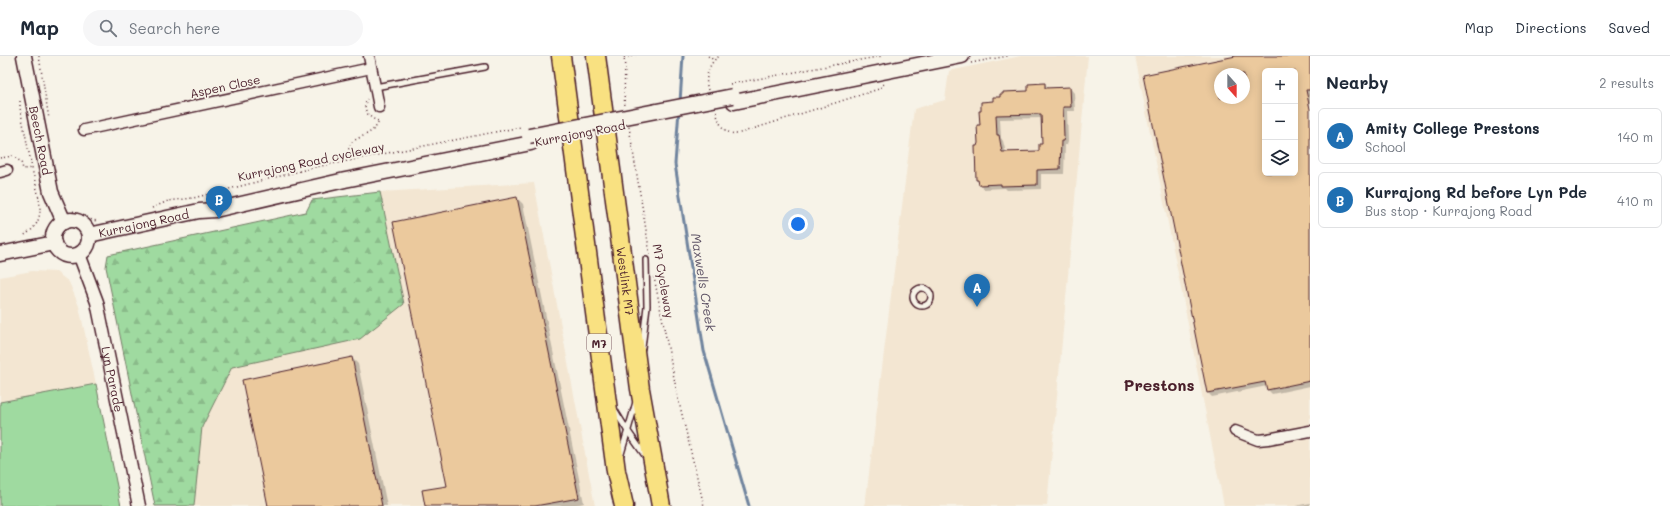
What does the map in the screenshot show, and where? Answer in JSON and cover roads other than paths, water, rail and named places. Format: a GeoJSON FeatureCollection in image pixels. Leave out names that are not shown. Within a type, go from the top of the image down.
{"type":"FeatureCollection","features":[{"type":"Feature","properties":{"kind":"highway"},"geometry":{"type":"LineString","coordinates":[[558,56],[567,102]]}},
{"type":"Feature","properties":{"kind":"highway","name":"M7"},"geometry":{"type":"LineString","coordinates":[[561,56],[605,393],[616,471],[624,506]]}},
{"type":"Feature","properties":{"kind":"highway","name":"Westlink M7"},"geometry":{"type":"LineString","coordinates":[[596,59],[639,387],[661,506]]}},
{"type":"Feature","properties":{"kind":"main road","name":"Beech Road"},"geometry":{"type":"LineString","coordinates":[[24,56],[51,192],[64,222]]}},
{"type":"Feature","properties":{"kind":"main road","name":"Kurrajong Road"},"geometry":{"type":"LineString","coordinates":[[89,235],[199,211],[215,210],[529,135],[932,56]]}},
{"type":"Feature","properties":{"kind":"main road","name":"Kurrajong Road"},"geometry":{"type":"LineString","coordinates":[[732,94],[962,56]]}},
{"type":"Feature","properties":{"kind":"main road"},"geometry":{"type":"LineString","coordinates":[[64,222],[78,222],[84,226],[89,235],[88,245],[79,254],[71,256],[64,254],[58,250],[54,244],[56,230],[64,222]]}},
{"type":"Feature","properties":{"kind":"main road"},"geometry":{"type":"LineString","coordinates":[[0,254],[54,244]]}},
{"type":"Feature","properties":{"kind":"street"},"geometry":{"type":"LineString","coordinates":[[369,56],[379,107]]}},
{"type":"Feature","properties":{"kind":"street","name":"Aspen Close"},"geometry":{"type":"LineString","coordinates":[[84,130],[372,68]]}},
{"type":"Feature","properties":{"kind":"street","name":"Lyn Parade"},"geometry":{"type":"LineString","coordinates":[[79,254],[97,302],[139,506]]}},
{"type":"Feature","properties":{"kind":"street"},"geometry":{"type":"LineString","coordinates":[[1235,431],[1258,440],[1310,431]]}},
{"type":"Feature","properties":{"kind":"lane"},"geometry":{"type":"LineString","coordinates":[[375,87],[485,67]]}},
{"type":"Feature","properties":{"kind":"lane"},"geometry":{"type":"LineString","coordinates":[[616,471],[639,387],[647,306],[649,260]]}},
{"type":"Feature","properties":{"kind":"lane"},"geometry":{"type":"LineString","coordinates":[[605,393],[627,430],[654,468]]}},
{"type":"Feature","properties":{"kind":"waterway","name":"Maxwells Creek"},"geometry":{"type":"LineString","coordinates":[[680,102],[683,56]]}},
{"type":"Feature","properties":{"kind":"waterway","name":"Maxwells Creek"},"geometry":{"type":"LineString","coordinates":[[679,110],[675,164],[704,351],[749,506]]}},
{"type":"Feature","properties":{"kind":"place","name":"Kurrajong Rd before Lyn Pde"},"geometry":{"type":"Point","coordinates":[219,219]}},
{"type":"Feature","properties":{"kind":"place","name":"Amity College Prestons"},"geometry":{"type":"Point","coordinates":[977,307]}},
{"type":"Feature","properties":{"kind":"district","name":"Prestons"},"geometry":{"type":"Point","coordinates":[1159,384]}}]}
